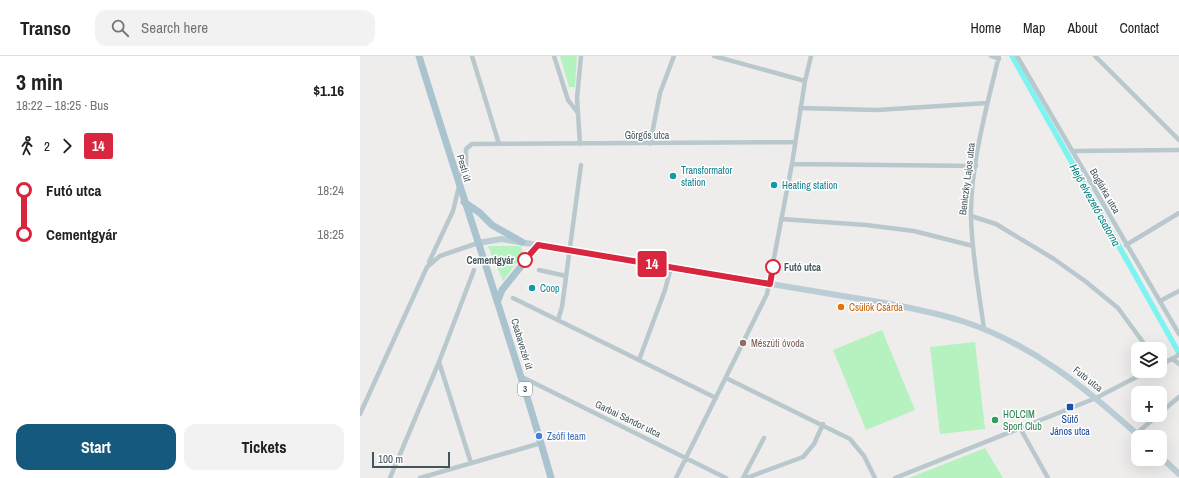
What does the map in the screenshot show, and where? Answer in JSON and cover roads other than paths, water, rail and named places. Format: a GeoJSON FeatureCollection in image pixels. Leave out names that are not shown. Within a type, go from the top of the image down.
{"type":"FeatureCollection","features":[{"type":"Feature","properties":{"kind":"main road","name":"Pesti út"},"geometry":{"type":"LineString","coordinates":[[419,56],[464,202],[492,285]]}},
{"type":"Feature","properties":{"kind":"main road"},"geometry":{"type":"LineString","coordinates":[[464,202],[480,213],[492,225],[522,242]]}},
{"type":"Feature","properties":{"kind":"main road","name":"Futó utca"},"geometry":{"type":"LineString","coordinates":[[478,243],[501,239],[522,242],[920,309],[984,329],[1032,352],[1066,374],[1096,398],[1131,430]]}},
{"type":"Feature","properties":{"kind":"main road"},"geometry":{"type":"LineString","coordinates":[[498,300],[502,290],[538,245]]}},
{"type":"Feature","properties":{"kind":"main road","name":"Csabavezér út"},"geometry":{"type":"LineString","coordinates":[[492,285],[522,377],[552,478]]}},
{"type":"Feature","properties":{"kind":"main road"},"geometry":{"type":"LineString","coordinates":[[1167,463],[1179,474]]}},
{"type":"Feature","properties":{"kind":"street"},"geometry":{"type":"LineString","coordinates":[[472,56],[499,144]]}},
{"type":"Feature","properties":{"kind":"street"},"geometry":{"type":"LineString","coordinates":[[554,56],[568,100],[578,113]]}},
{"type":"Feature","properties":{"kind":"street"},"geometry":{"type":"LineString","coordinates":[[580,144],[577,98],[581,56]]}},
{"type":"Feature","properties":{"kind":"street"},"geometry":{"type":"LineString","coordinates":[[650,144],[660,93],[674,56]]}},
{"type":"Feature","properties":{"kind":"street"},"geometry":{"type":"LineString","coordinates":[[714,56],[805,81]]}},
{"type":"Feature","properties":{"kind":"street"},"geometry":{"type":"LineString","coordinates":[[676,478],[767,294],[792,164],[800,108],[811,56]]}},
{"type":"Feature","properties":{"kind":"street"},"geometry":{"type":"LineString","coordinates":[[991,56],[999,57]]}},
{"type":"Feature","properties":{"kind":"street","name":"Boglárka utca"},"geometry":{"type":"LineString","coordinates":[[1017,56],[1179,334]]}},
{"type":"Feature","properties":{"kind":"street"},"geometry":{"type":"LineString","coordinates":[[1095,56],[1179,140]]}},
{"type":"Feature","properties":{"kind":"street","name":"Beniczky Lajos utca"},"geometry":{"type":"LineString","coordinates":[[984,329],[973,246],[971,216],[976,166],[987,103],[999,57]]}},
{"type":"Feature","properties":{"kind":"street"},"geometry":{"type":"LineString","coordinates":[[800,108],[877,110],[987,103]]}},
{"type":"Feature","properties":{"kind":"street","name":"Görgős utca"},"geometry":{"type":"LineString","coordinates":[[458,183],[466,166],[466,149],[472,144],[795,142]]}},
{"type":"Feature","properties":{"kind":"street"},"geometry":{"type":"LineString","coordinates":[[1072,151],[1179,150]]}},
{"type":"Feature","properties":{"kind":"street"},"geometry":{"type":"LineString","coordinates":[[792,164],[976,166]]}},
{"type":"Feature","properties":{"kind":"street"},"geometry":{"type":"LineString","coordinates":[[558,320],[570,250],[581,165]]}},
{"type":"Feature","properties":{"kind":"street"},"geometry":{"type":"LineString","coordinates":[[360,414],[452,211],[458,183]]}},
{"type":"Feature","properties":{"kind":"street"},"geometry":{"type":"LineString","coordinates":[[1126,245],[1179,213]]}},
{"type":"Feature","properties":{"kind":"street"},"geometry":{"type":"LineString","coordinates":[[971,216],[996,224],[1054,259],[1085,281],[1118,308],[1143,342]]}},
{"type":"Feature","properties":{"kind":"street"},"geometry":{"type":"LineString","coordinates":[[781,219],[866,224],[914,231],[973,246]]}},
{"type":"Feature","properties":{"kind":"street"},"geometry":{"type":"LineString","coordinates":[[427,267],[440,256],[478,243]]}},
{"type":"Feature","properties":{"kind":"street"},"geometry":{"type":"LineString","coordinates":[[639,360],[665,290],[671,267]]}},
{"type":"Feature","properties":{"kind":"street"},"geometry":{"type":"LineString","coordinates":[[390,478],[439,362],[474,270]]}},
{"type":"Feature","properties":{"kind":"street"},"geometry":{"type":"LineString","coordinates":[[539,270],[566,276]]}},
{"type":"Feature","properties":{"kind":"street"},"geometry":{"type":"LineString","coordinates":[[1160,302],[1179,291]]}},
{"type":"Feature","properties":{"kind":"street"},"geometry":{"type":"LineString","coordinates":[[513,298],[716,398]]}},
{"type":"Feature","properties":{"kind":"street"},"geometry":{"type":"LineString","coordinates":[[1167,361],[1179,355]]}},
{"type":"Feature","properties":{"kind":"street"},"geometry":{"type":"LineString","coordinates":[[1173,358],[1179,364]]}},
{"type":"Feature","properties":{"kind":"street"},"geometry":{"type":"LineString","coordinates":[[439,362],[471,464]]}},
{"type":"Feature","properties":{"kind":"street","name":"Garbai Sándor utca"},"geometry":{"type":"LineString","coordinates":[[522,377],[726,478]]}},
{"type":"Feature","properties":{"kind":"street"},"geometry":{"type":"LineString","coordinates":[[726,378],[823,424],[855,443],[864,456],[875,478]]}},
{"type":"Feature","properties":{"kind":"street"},"geometry":{"type":"LineString","coordinates":[[896,478],[1096,398],[1135,378]]}},
{"type":"Feature","properties":{"kind":"street"},"geometry":{"type":"LineString","coordinates":[[1167,407],[1179,396]]}},
{"type":"Feature","properties":{"kind":"street"},"geometry":{"type":"LineString","coordinates":[[1144,430],[1151,422]]}},
{"type":"Feature","properties":{"kind":"street"},"geometry":{"type":"LineString","coordinates":[[743,477],[756,474],[803,457],[814,444],[823,424]]}},
{"type":"Feature","properties":{"kind":"street"},"geometry":{"type":"LineString","coordinates":[[1020,428],[1048,478]]}},
{"type":"Feature","properties":{"kind":"street"},"geometry":{"type":"LineString","coordinates":[[743,477],[764,438]]}},
{"type":"Feature","properties":{"kind":"street"},"geometry":{"type":"LineString","coordinates":[[420,478],[542,443]]}},
{"type":"Feature","properties":{"kind":"waterway","name":"Hejő elvezető csatorna"},"geometry":{"type":"LineString","coordinates":[[1012,56],[1179,353]]}},
{"type":"Feature","properties":{"kind":"place","name":"Transformator station"},"geometry":{"type":"Point","coordinates":[673,176]}},
{"type":"Feature","properties":{"kind":"place","name":"Heating station"},"geometry":{"type":"Point","coordinates":[774,185]}},
{"type":"Feature","properties":{"kind":"place","name":"Cementgyár"},"geometry":{"type":"Point","coordinates":[525,260]}},
{"type":"Feature","properties":{"kind":"place","name":"Futó utca"},"geometry":{"type":"Point","coordinates":[773,267]}},
{"type":"Feature","properties":{"kind":"place","name":"Coop"},"geometry":{"type":"Point","coordinates":[532,288]}},
{"type":"Feature","properties":{"kind":"place","name":"Csülök Csárda"},"geometry":{"type":"Point","coordinates":[841,307]}},
{"type":"Feature","properties":{"kind":"place","name":"Mészúti óvoda"},"geometry":{"type":"Point","coordinates":[743,343]}},
{"type":"Feature","properties":{"kind":"place","name":"Sütő János utca"},"geometry":{"type":"Point","coordinates":[1070,407]}},
{"type":"Feature","properties":{"kind":"place","name":"HOLCIM Sport Club"},"geometry":{"type":"Point","coordinates":[995,420]}},
{"type":"Feature","properties":{"kind":"place","name":"Zsófi team"},"geometry":{"type":"Point","coordinates":[539,436]}}]}
